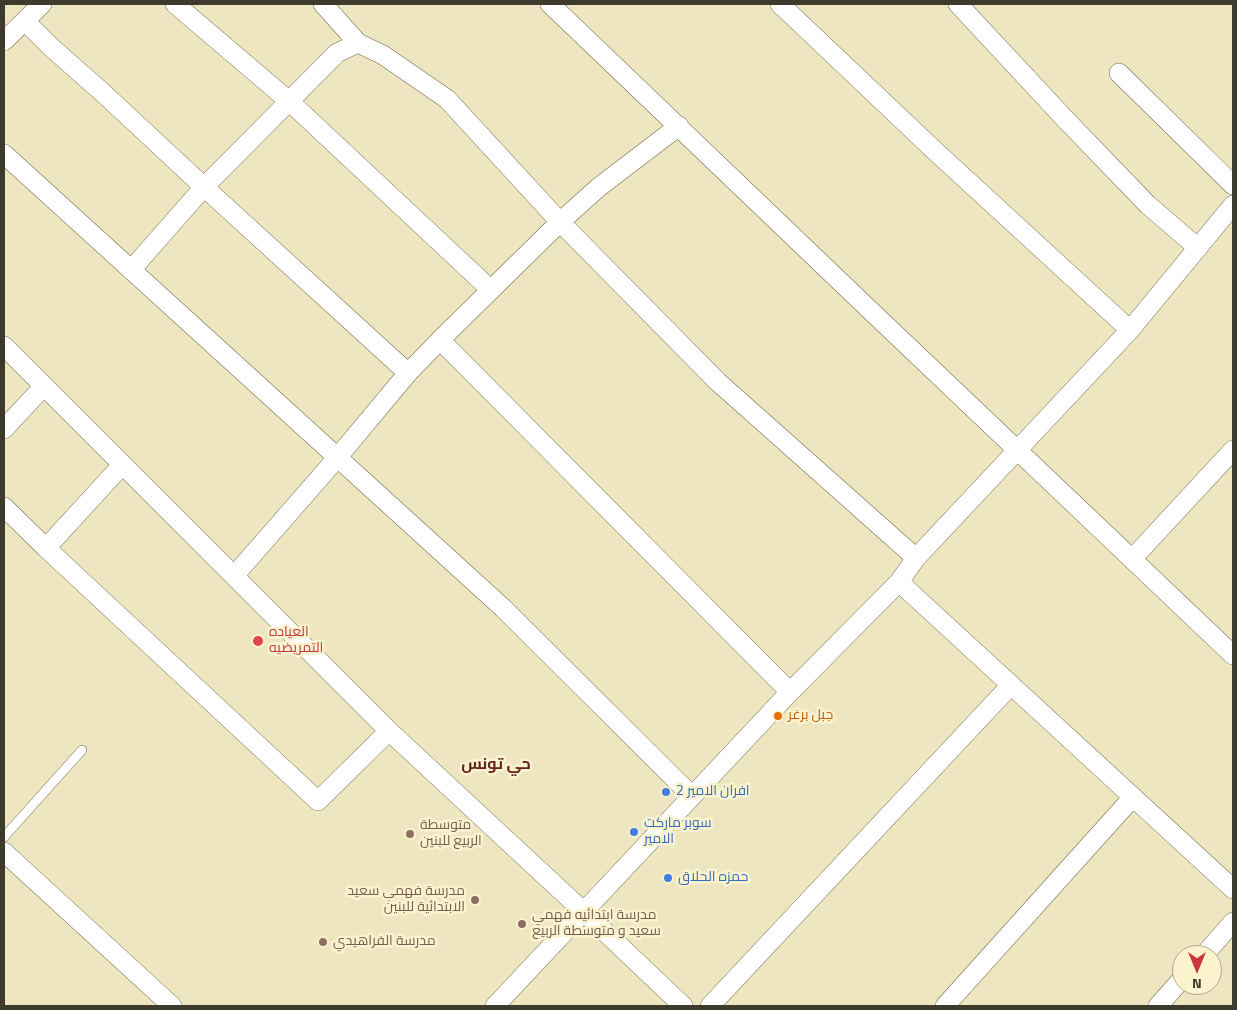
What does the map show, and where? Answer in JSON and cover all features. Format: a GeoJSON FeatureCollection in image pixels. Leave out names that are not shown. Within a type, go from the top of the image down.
{"type":"FeatureCollection","features":[{"type":"Feature","properties":{"kind":"street"},"geometry":{"type":"LineString","coordinates":[[4,41],[42,4]]}},
{"type":"Feature","properties":{"kind":"street"},"geometry":{"type":"LineString","coordinates":[[175,4],[289,101],[492,290]]}},
{"type":"Feature","properties":{"kind":"street"},"geometry":{"type":"LineString","coordinates":[[324,4],[358,43],[383,55],[447,99],[560,222],[718,382],[916,558]]}},
{"type":"Feature","properties":{"kind":"street"},"geometry":{"type":"LineString","coordinates":[[550,4],[1233,655]]}},
{"type":"Feature","properties":{"kind":"street"},"geometry":{"type":"LineString","coordinates":[[780,4],[935,151],[1130,330]]}},
{"type":"Feature","properties":{"kind":"street"},"geometry":{"type":"LineString","coordinates":[[958,4],[1141,198],[1198,248]]}},
{"type":"Feature","properties":{"kind":"street"},"geometry":{"type":"LineString","coordinates":[[24,21],[408,373]]}},
{"type":"Feature","properties":{"kind":"street"},"geometry":{"type":"LineString","coordinates":[[131,270],[204,187],[337,53],[358,43]]}},
{"type":"Feature","properties":{"kind":"street"},"geometry":{"type":"LineString","coordinates":[[1119,73],[1233,185]]}},
{"type":"Feature","properties":{"kind":"street"},"geometry":{"type":"LineString","coordinates":[[234,576],[408,373],[440,340],[560,222],[599,187],[679,126]]}},
{"type":"Feature","properties":{"kind":"street"},"geometry":{"type":"LineString","coordinates":[[4,154],[503,608],[692,796]]}},
{"type":"Feature","properties":{"kind":"street"},"geometry":{"type":"LineString","coordinates":[[495,1006],[790,692],[899,582],[916,558],[1130,330],[1233,205]]}},
{"type":"Feature","properties":{"kind":"street"},"geometry":{"type":"LineString","coordinates":[[440,340],[790,692]]}},
{"type":"Feature","properties":{"kind":"street"},"geometry":{"type":"LineString","coordinates":[[4,346],[389,731],[683,1006]]}},
{"type":"Feature","properties":{"kind":"street"},"geometry":{"type":"LineString","coordinates":[[4,429],[44,386]]}},
{"type":"Feature","properties":{"kind":"street"},"geometry":{"type":"LineString","coordinates":[[1132,559],[1233,450]]}},
{"type":"Feature","properties":{"kind":"street"},"geometry":{"type":"LineString","coordinates":[[46,548],[122,465]]}},
{"type":"Feature","properties":{"kind":"street"},"geometry":{"type":"LineString","coordinates":[[4,507],[318,801],[389,731]]}},
{"type":"Feature","properties":{"kind":"street"},"geometry":{"type":"LineString","coordinates":[[899,582],[1233,889]]}},
{"type":"Feature","properties":{"kind":"street"},"geometry":{"type":"LineString","coordinates":[[710,1006],[1011,685]]}},
{"type":"Feature","properties":{"kind":"street"},"geometry":{"type":"LineString","coordinates":[[945,1006],[1133,797]]}},
{"type":"Feature","properties":{"kind":"street"},"geometry":{"type":"LineString","coordinates":[[4,852],[172,1006]]}},
{"type":"Feature","properties":{"kind":"street"},"geometry":{"type":"LineString","coordinates":[[1213,945],[1233,922]]}},
{"type":"Feature","properties":{"kind":"street"},"geometry":{"type":"LineString","coordinates":[[1158,1006],[1172,990]]}},
{"type":"Feature","properties":{"kind":"lane"},"geometry":{"type":"LineString","coordinates":[[4,837],[82,750]]}},
{"type":"Feature","properties":{"kind":"place","name":"العياده التمريضيه"},"geometry":{"type":"Point","coordinates":[258,641]}},
{"type":"Feature","properties":{"kind":"place","name":"جبل برغر"},"geometry":{"type":"Point","coordinates":[778,716]}},
{"type":"Feature","properties":{"kind":"place","name":"افران الامير 2"},"geometry":{"type":"Point","coordinates":[666,792]}},
{"type":"Feature","properties":{"kind":"place","name":"سوبر ماركت الامير"},"geometry":{"type":"Point","coordinates":[634,832]}},
{"type":"Feature","properties":{"kind":"place","name":"متوسطة الربيع للبنين"},"geometry":{"type":"Point","coordinates":[410,834]}},
{"type":"Feature","properties":{"kind":"place","name":"حمزه الحلاق"},"geometry":{"type":"Point","coordinates":[668,878]}},
{"type":"Feature","properties":{"kind":"place","name":"مدرسة فهمي سعيد الابتدائية للبنين"},"geometry":{"type":"Point","coordinates":[475,900]}},
{"type":"Feature","properties":{"kind":"place","name":"مدرسة ابتدائيه فهمي سعيد و متوسطة الربيع"},"geometry":{"type":"Point","coordinates":[522,924]}},
{"type":"Feature","properties":{"kind":"place","name":"مدرسة الفراهيدي"},"geometry":{"type":"Point","coordinates":[323,942]}},
{"type":"Feature","properties":{"kind":"district","name":"حي تونس"},"geometry":{"type":"Point","coordinates":[496,765]}}]}
